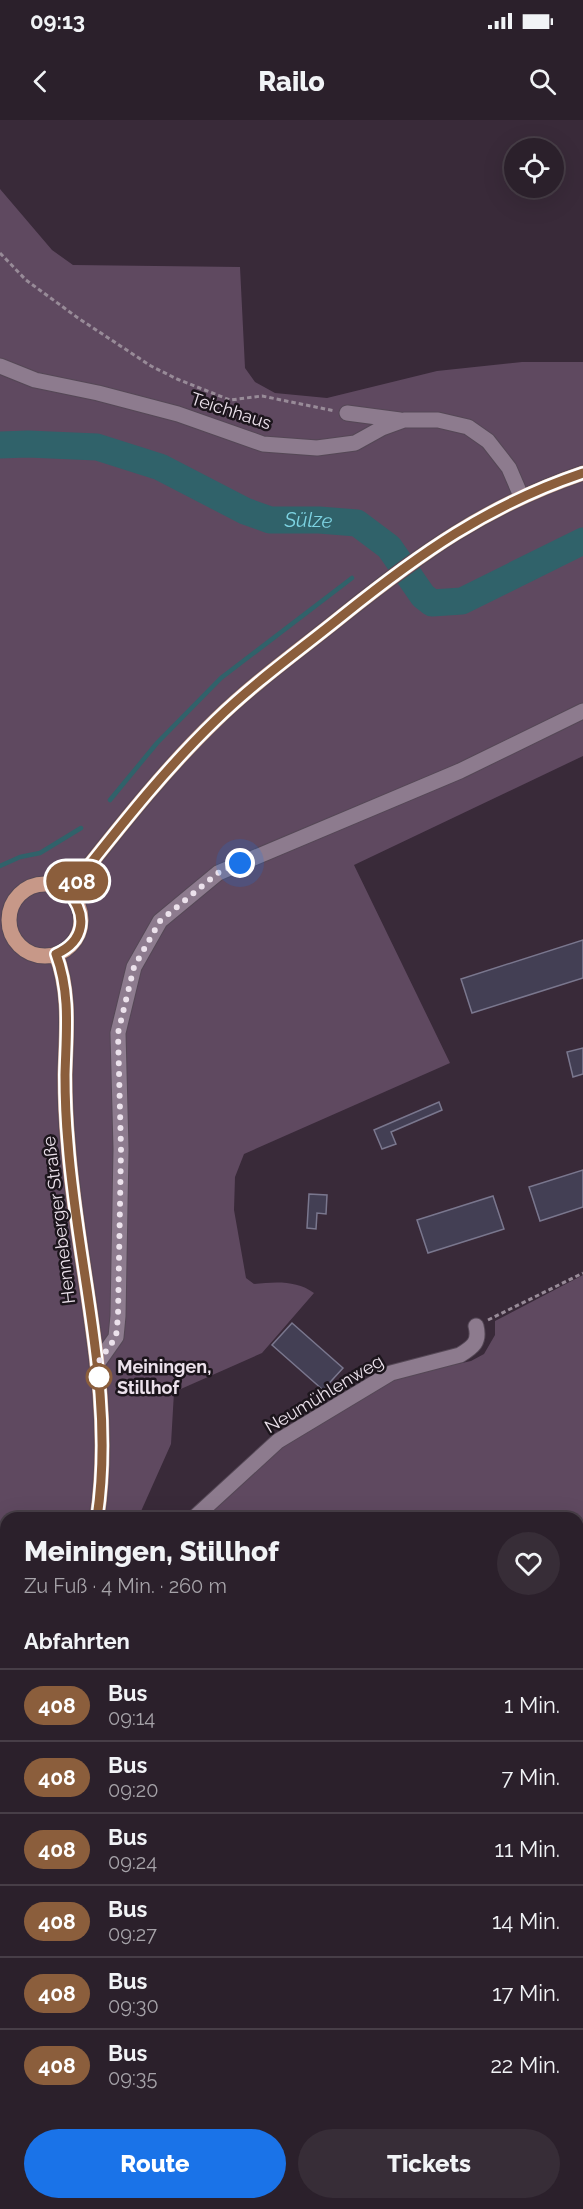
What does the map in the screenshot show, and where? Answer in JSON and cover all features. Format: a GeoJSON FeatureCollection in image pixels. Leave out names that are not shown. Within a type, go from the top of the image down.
{"type":"FeatureCollection","features":[{"type":"Feature","properties":{"kind":"main road"},"geometry":{"type":"LineString","coordinates":[[68,892],[144,796],[215,720],[255,684],[421,555],[469,524],[521,496],[583,473]]}},
{"type":"Feature","properties":{"kind":"main road"},"geometry":{"type":"LineString","coordinates":[[39,885],[51,885],[68,892],[79,907],[81,924],[71,945],[56,954],[36,955],[21,946],[14,937],[5,914],[18,897],[27,889],[39,885]]}},
{"type":"Feature","properties":{"kind":"main road","name":"Henneberger Straße"},"geometry":{"type":"LineString","coordinates":[[56,954],[64,978],[68,1018],[65,1076],[68,1144],[102,1411],[104,1462],[98,1512]]}},
{"type":"Feature","properties":{"kind":"street","name":"Teichhaus"},"geometry":{"type":"LineString","coordinates":[[0,366],[35,380],[98,393],[178,414],[263,444],[316,448],[355,443],[382,428],[404,420],[438,420],[468,427],[488,441],[509,468],[521,496]]}},
{"type":"Feature","properties":{"kind":"street"},"geometry":{"type":"LineString","coordinates":[[347,413],[404,420]]}},
{"type":"Feature","properties":{"kind":"street"},"geometry":{"type":"LineString","coordinates":[[97,1364],[116,1337],[118,1316],[121,1149],[118,1033],[134,967],[160,921],[218,873],[460,771],[583,711]]}},
{"type":"Feature","properties":{"kind":"street","name":"Neumühlenweg"},"geometry":{"type":"LineString","coordinates":[[201,1512],[278,1441],[392,1373],[460,1355],[470,1349],[476,1344],[478,1334],[476,1326]]}},
{"type":"Feature","properties":{"kind":"path"},"geometry":{"type":"LineString","coordinates":[[0,253],[26,280],[78,318],[151,366],[177,379],[230,400],[262,396],[347,413]]}},
{"type":"Feature","properties":{"kind":"path"},"geometry":{"type":"LineString","coordinates":[[476,1326],[583,1273]]}},
{"type":"Feature","properties":{"kind":"shaded area"},"geometry":{"type":"Polygon","coordinates":[[[0,189],[52,250],[73,265],[240,267],[245,368],[255,382],[275,393],[327,398],[437,371],[522,362],[583,362],[583,756],[354,865],[450,1063],[244,1154],[235,1177],[234,1210],[246,1278],[254,1284],[293,1284],[314,1293],[262,1353],[174,1392],[171,1444],[141,1512],[0,1512],[0,189]]]}},
{"type":"Feature","properties":{"kind":"shaded area"},"geometry":{"type":"Polygon","coordinates":[[[583,1275],[583,1512],[206,1512],[283,1445],[393,1378],[471,1361],[484,1354],[495,1335],[495,1321],[583,1275]]]}},
{"type":"Feature","properties":{"kind":"building"},"geometry":{"type":"Polygon","coordinates":[[[583,940],[583,978],[472,1013],[461,979],[583,940]]]}},
{"type":"Feature","properties":{"kind":"building"},"geometry":{"type":"Polygon","coordinates":[[[583,1048],[583,1074],[573,1077],[567,1052],[583,1048]]]}},
{"type":"Feature","properties":{"kind":"building"},"geometry":{"type":"Polygon","coordinates":[[[439,1102],[442,1110],[391,1132],[396,1144],[382,1149],[374,1130],[439,1102]]]}},
{"type":"Feature","properties":{"kind":"building"},"geometry":{"type":"Polygon","coordinates":[[[583,1170],[583,1207],[540,1221],[529,1187],[583,1170]]]}},
{"type":"Feature","properties":{"kind":"building"},"geometry":{"type":"Polygon","coordinates":[[[309,1194],[327,1195],[326,1214],[317,1213],[316,1229],[307,1228],[309,1194]]]}},
{"type":"Feature","properties":{"kind":"building"},"geometry":{"type":"Polygon","coordinates":[[[493,1196],[504,1229],[428,1253],[417,1220],[493,1196]]]}},
{"type":"Feature","properties":{"kind":"building"},"geometry":{"type":"Polygon","coordinates":[[[292,1323],[343,1368],[323,1390],[272,1345],[292,1323]]]}},
{"type":"Feature","properties":{"kind":"waterway","name":"Sülze"},"geometry":{"type":"LineString","coordinates":[[0,445],[97,447],[160,467],[245,511],[270,520],[357,523],[389,547],[423,596],[432,603],[462,601],[583,541]]}},
{"type":"Feature","properties":{"kind":"waterway"},"geometry":{"type":"LineString","coordinates":[[110,800],[157,743],[221,678],[352,578]]}},
{"type":"Feature","properties":{"kind":"waterway"},"geometry":{"type":"LineString","coordinates":[[0,866],[20,857],[40,853],[81,828]]}},
{"type":"Feature","properties":{"kind":"bus line","name":"408"},"geometry":{"type":"LineString","coordinates":[[98,1512],[104,1462],[102,1411],[68,1144],[65,1076],[68,1018],[64,978],[56,954],[71,945],[81,924],[79,907],[68,892],[144,796],[215,720],[255,684],[376,589],[453,534],[521,496],[583,473]]}},
{"type":"Feature","properties":{"kind":"place","name":"Meiningen, Stillhof"},"geometry":{"type":"Point","coordinates":[99,1377]}},
{"type":"Feature","properties":{"kind":"route"},"geometry":{"type":"LineString","coordinates":[[99,1377],[99,1379],[97,1364],[116,1337],[118,1316],[121,1149],[118,1033],[134,967],[160,921],[218,873],[240,863]]}}]}
